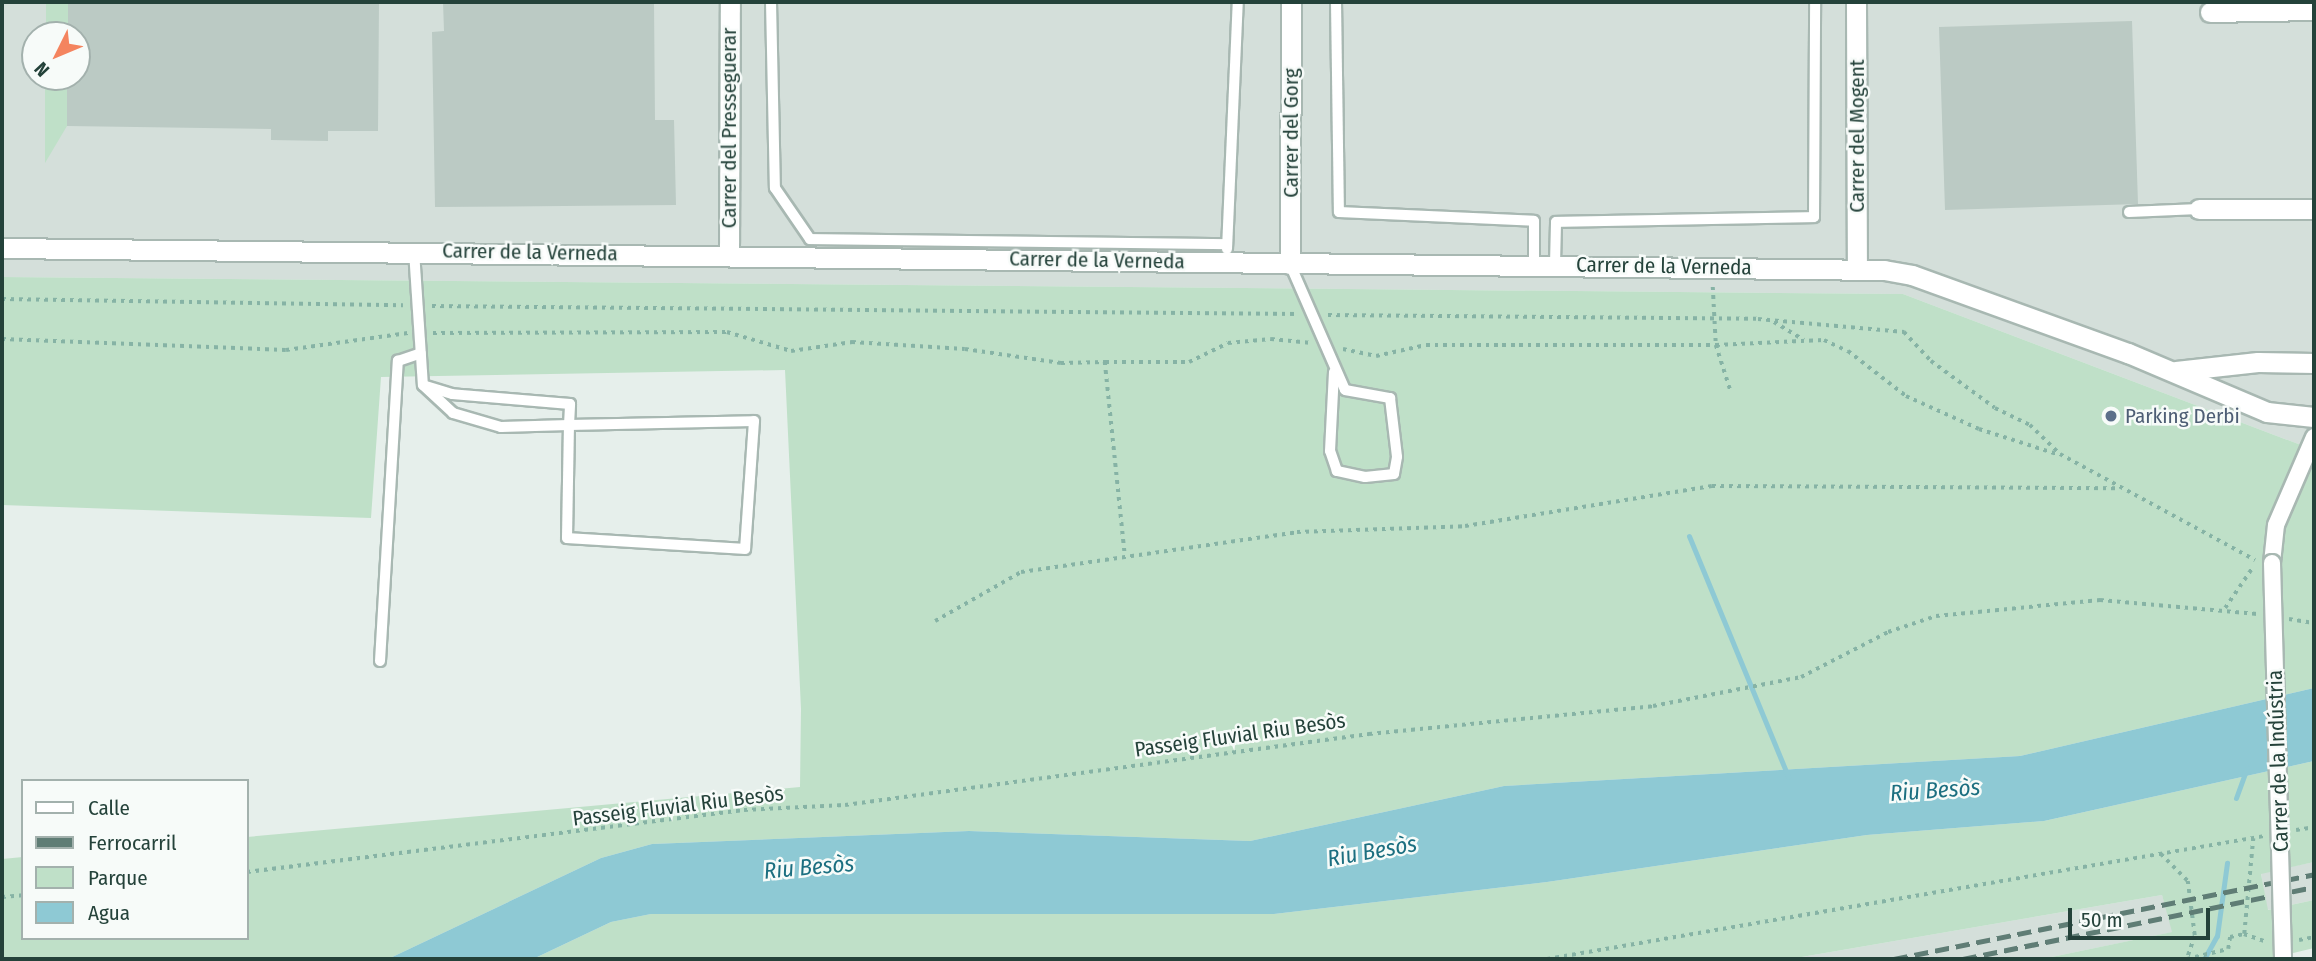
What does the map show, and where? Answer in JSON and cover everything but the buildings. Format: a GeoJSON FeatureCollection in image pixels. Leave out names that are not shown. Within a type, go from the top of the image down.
{"type":"FeatureCollection","features":[{"type":"Feature","properties":{"kind":"street","name":"Carrer del Presseguerar"},"geometry":{"type":"LineString","coordinates":[[729,254],[730,2]]}},
{"type":"Feature","properties":{"kind":"street","name":"Carrer del Gorg"},"geometry":{"type":"LineString","coordinates":[[1290,264],[1291,2]]}},
{"type":"Feature","properties":{"kind":"street","name":"Carrer del Mogent"},"geometry":{"type":"LineString","coordinates":[[1856,2],[1857,270]]}},
{"type":"Feature","properties":{"kind":"street"},"geometry":{"type":"LineString","coordinates":[[2210,12],[2314,10]]}},
{"type":"Feature","properties":{"kind":"street"},"geometry":{"type":"LineString","coordinates":[[2199,209],[2314,209]]}},
{"type":"Feature","properties":{"kind":"street","name":"Carrer de la Verneda"},"geometry":{"type":"LineString","coordinates":[[2,248],[729,254],[1227,253],[1290,264],[1555,264],[1857,270],[1912,275],[2174,371],[2287,417],[2314,417]]}},
{"type":"Feature","properties":{"kind":"street","name":"Carrer de la Verneda"},"geometry":{"type":"LineString","coordinates":[[2174,371],[2258,362],[2314,363]]}},
{"type":"Feature","properties":{"kind":"street"},"geometry":{"type":"LineString","coordinates":[[2235,398],[2236,379],[2258,362]]}},
{"type":"Feature","properties":{"kind":"street","name":"Carrer de la Indústria"},"geometry":{"type":"LineString","coordinates":[[2283,959],[2272,563],[2276,525],[2314,437]]}},
{"type":"Feature","properties":{"kind":"lane"},"geometry":{"type":"LineString","coordinates":[[771,2],[775,188],[810,239],[1227,253],[1238,2]]}},
{"type":"Feature","properties":{"kind":"lane"},"geometry":{"type":"LineString","coordinates":[[1336,2],[1339,212],[1534,221],[1534,264]]}},
{"type":"Feature","properties":{"kind":"lane"},"geometry":{"type":"LineString","coordinates":[[1555,264],[1556,222],[1814,217],[1815,2]]}},
{"type":"Feature","properties":{"kind":"lane"},"geometry":{"type":"LineString","coordinates":[[2129,212],[2199,209]]}},
{"type":"Feature","properties":{"kind":"lane"},"geometry":{"type":"LineString","coordinates":[[414,250],[423,385],[453,413],[500,427],[569,425],[754,421],[745,549],[567,538],[569,425],[570,404],[452,394],[423,385]]}},
{"type":"Feature","properties":{"kind":"lane"},"geometry":{"type":"LineString","coordinates":[[1290,264],[1334,372],[1345,390],[1390,398],[1397,457],[1394,474],[1365,477],[1337,471],[1330,451],[1334,372]]}},
{"type":"Feature","properties":{"kind":"lane"},"geometry":{"type":"LineString","coordinates":[[380,661],[398,361],[421,353]]}},
{"type":"Feature","properties":{"kind":"path"},"geometry":{"type":"LineString","coordinates":[[1712,267],[1716,345],[1731,393]]}},
{"type":"Feature","properties":{"kind":"path"},"geometry":{"type":"LineString","coordinates":[[2,299],[1771,320],[1905,332],[1931,361],[1996,408],[2030,425],[2060,454]]}},
{"type":"Feature","properties":{"kind":"path"},"geometry":{"type":"LineString","coordinates":[[1771,320],[1806,341]]}},
{"type":"Feature","properties":{"kind":"path"},"geometry":{"type":"LineString","coordinates":[[2,339],[286,350],[384,333],[727,332],[791,351],[852,342],[965,349],[1061,363],[1189,362],[1228,343],[1271,339],[1323,344],[1376,356],[1426,345],[1716,345],[1824,340],[1848,351],[1906,396],[1979,429],[2060,454],[2255,560],[2272,563]]}},
{"type":"Feature","properties":{"kind":"path"},"geometry":{"type":"LineString","coordinates":[[1105,362],[1125,554]]}},
{"type":"Feature","properties":{"kind":"path"},"geometry":{"type":"LineString","coordinates":[[935,621],[1021,572],[1125,554],[1297,531],[1465,526],[1712,486],[2120,488]]}},
{"type":"Feature","properties":{"kind":"path","name":"Passeig Fluvial Riu Besòs"},"geometry":{"type":"LineString","coordinates":[[248,872],[744,810],[845,805],[1369,734],[1653,706],[1801,677],[1888,632],[1936,616],[2100,600],[2225,608],[2251,576],[2255,560]]}},
{"type":"Feature","properties":{"kind":"path"},"geometry":{"type":"LineString","coordinates":[[2288,831],[2314,827]]}},
{"type":"Feature","properties":{"kind":"path"},"geometry":{"type":"LineString","coordinates":[[1547,959],[2276,833]]}},
{"type":"Feature","properties":{"kind":"path"},"geometry":{"type":"LineString","coordinates":[[2187,959],[2228,948],[2230,937],[2244,934],[2253,838]]}},
{"type":"Feature","properties":{"kind":"path"},"geometry":{"type":"LineString","coordinates":[[2161,854],[2188,881],[2196,936],[2187,959]]}},
{"type":"Feature","properties":{"kind":"path"},"geometry":{"type":"LineString","coordinates":[[2,897],[21,895]]}},
{"type":"Feature","properties":{"kind":"shaded area"},"geometry":{"type":"Polygon","coordinates":[[[2,2],[2314,2],[2314,450],[1903,294],[2,277],[2,2]]]}},
{"type":"Feature","properties":{"kind":"shaded area"},"geometry":{"type":"Polygon","coordinates":[[[2314,862],[2314,900],[2267,910],[2261,873],[2314,862]]]}},
{"type":"Feature","properties":{"kind":"shaded area"},"geometry":{"type":"Polygon","coordinates":[[[2162,895],[2173,932],[2042,959],[1790,959],[2162,895]]]}},
{"type":"Feature","properties":{"kind":"green space"},"geometry":{"type":"Polygon","coordinates":[[[46,2],[68,2],[68,21],[46,21],[46,2]]]}},
{"type":"Feature","properties":{"kind":"green space"},"geometry":{"type":"Polygon","coordinates":[[[45,91],[67,91],[67,126],[45,163],[45,91]]]}},
{"type":"Feature","properties":{"kind":"green space"},"geometry":{"type":"Polygon","coordinates":[[[2,277],[1903,294],[2314,450],[2314,688],[2020,756],[1504,786],[1250,841],[969,831],[652,844],[601,858],[388,959],[2,959],[2,859],[21,857],[21,940],[248,940],[248,837],[800,787],[801,709],[785,370],[381,377],[371,518],[2,505],[2,277]]]}},
{"type":"Feature","properties":{"kind":"green space"},"geometry":{"type":"Polygon","coordinates":[[[2314,761],[2314,862],[2261,874],[2268,910],[2314,900],[2314,948],[2269,959],[2042,959],[2172,932],[2162,895],[1790,959],[533,959],[611,922],[651,914],[1274,914],[1547,882],[1867,835],[2044,821],[2314,761]]]}},
{"type":"Feature","properties":{"kind":"water","name":"Riu Besòs"},"geometry":{"type":"Polygon","coordinates":[[[2314,688],[2314,761],[2044,821],[1867,835],[1547,882],[1274,914],[651,914],[611,922],[533,959],[388,959],[601,858],[652,844],[969,831],[1250,841],[1504,786],[2020,756],[2314,688]]]}},
{"type":"Feature","properties":{"kind":"waterway"},"geometry":{"type":"LineString","coordinates":[[1689,536],[1788,776]]}},
{"type":"Feature","properties":{"kind":"waterway"},"geometry":{"type":"LineString","coordinates":[[2236,798],[2247,768]]}},
{"type":"Feature","properties":{"kind":"waterway"},"geometry":{"type":"LineString","coordinates":[[2204,959],[2217,936],[2227,863]]}},
{"type":"Feature","properties":{"kind":"railway"},"geometry":{"type":"LineString","coordinates":[[1894,959],[2314,874]]}},
{"type":"Feature","properties":{"kind":"railway"},"geometry":{"type":"LineString","coordinates":[[1963,959],[2314,887]]}},
{"type":"Feature","properties":{"kind":"place","name":"Parking Derbi"},"geometry":{"type":"Point","coordinates":[2111,416]}}]}
